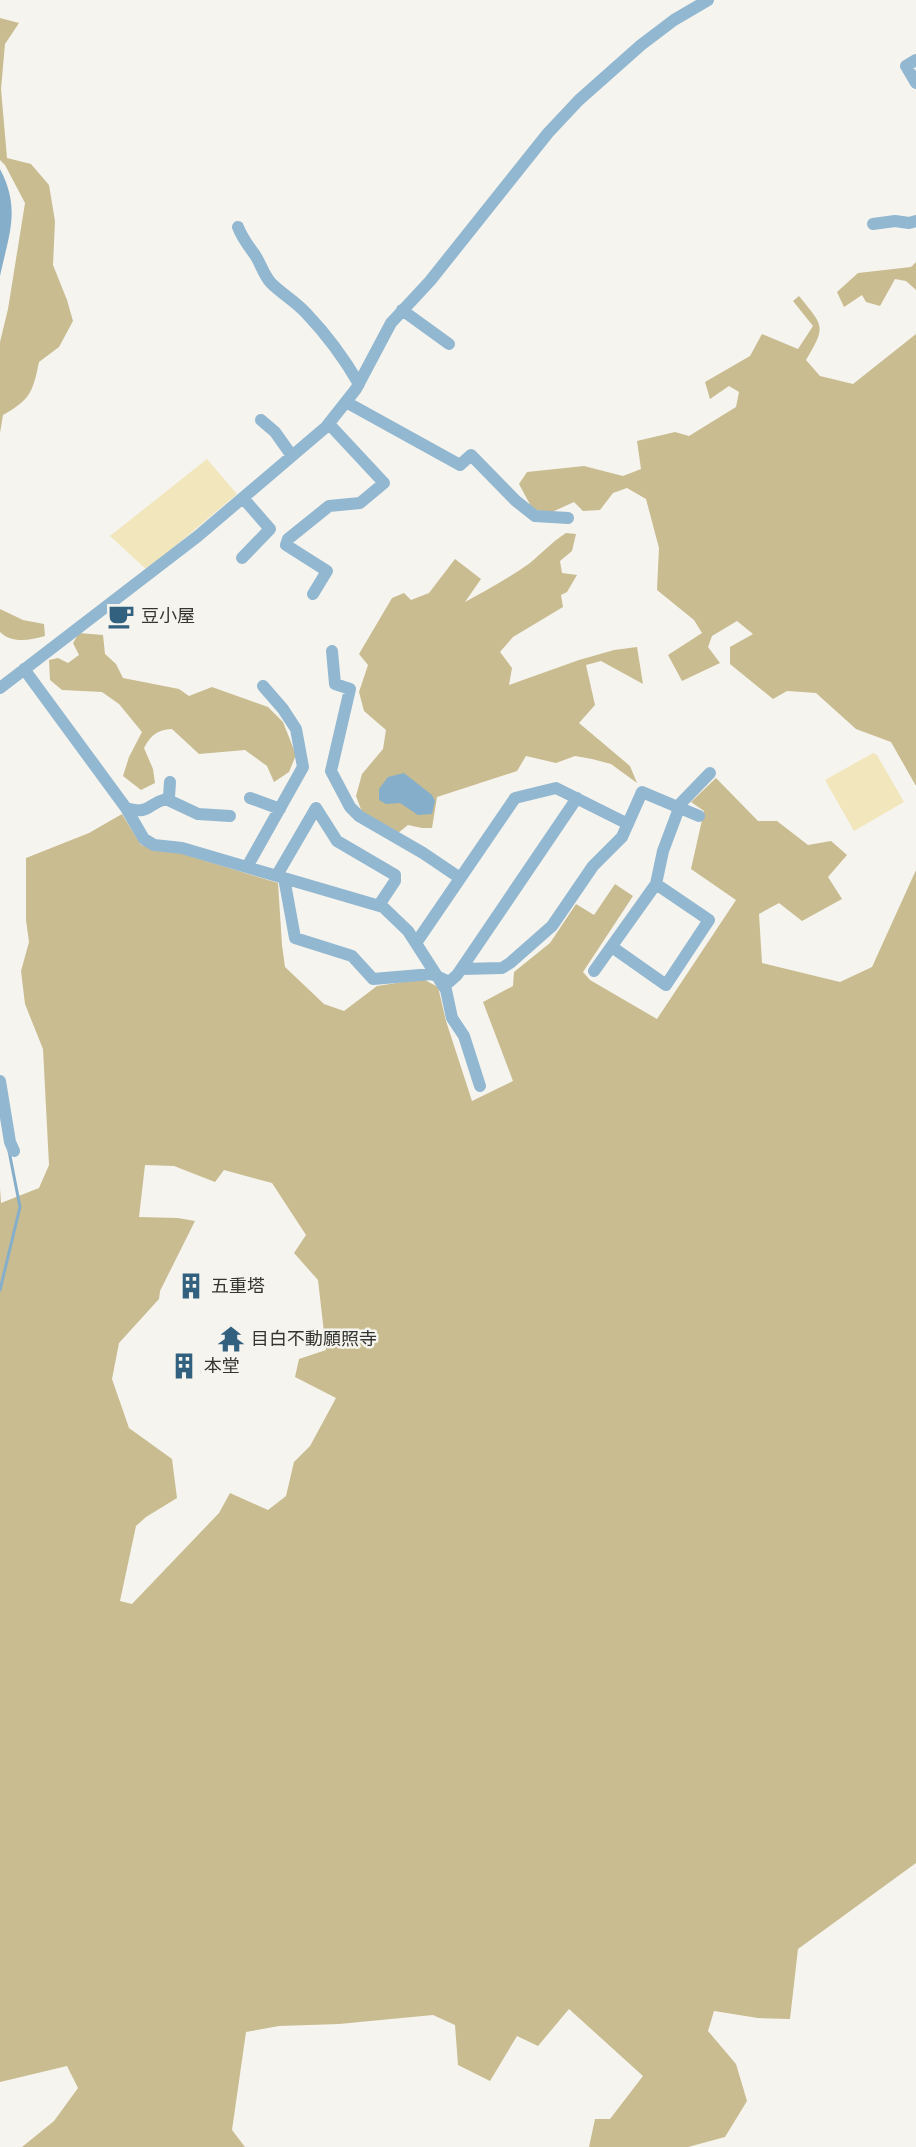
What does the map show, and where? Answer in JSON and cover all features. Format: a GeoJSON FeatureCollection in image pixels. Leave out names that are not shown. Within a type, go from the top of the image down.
{"type":"FeatureCollection","features":[{"type":"Feature","properties":{"kind":"street"},"geometry":{"type":"LineString","coordinates":[[0,688],[137,585],[329,424],[359,384],[391,323],[430,281],[548,133],[579,100],[641,45],[674,20],[708,0]]}},
{"type":"Feature","properties":{"kind":"street"},"geometry":{"type":"LineString","coordinates":[[916,60],[906,66],[916,83]]}},
{"type":"Feature","properties":{"kind":"street"},"geometry":{"type":"LineString","coordinates":[[873,224],[916,221]]}},
{"type":"Feature","properties":{"kind":"street"},"geometry":{"type":"LineString","coordinates":[[238,227],[262,272],[271,283],[308,314],[341,354],[359,384]]}},
{"type":"Feature","properties":{"kind":"street"},"geometry":{"type":"LineString","coordinates":[[402,310],[449,344]]}},
{"type":"Feature","properties":{"kind":"street"},"geometry":{"type":"LineString","coordinates":[[346,402],[460,465],[471,455],[516,501],[535,516],[568,518]]}},
{"type":"Feature","properties":{"kind":"street"},"geometry":{"type":"LineString","coordinates":[[261,420],[275,432],[292,456]]}},
{"type":"Feature","properties":{"kind":"street"},"geometry":{"type":"LineString","coordinates":[[313,594],[327,571],[286,545],[288,539],[329,506],[360,503],[384,483],[329,424]]}},
{"type":"Feature","properties":{"kind":"street"},"geometry":{"type":"LineString","coordinates":[[242,558],[270,529],[243,498]]}},
{"type":"Feature","properties":{"kind":"street"},"geometry":{"type":"LineString","coordinates":[[332,651],[335,684],[350,689],[331,771],[350,807],[359,816],[423,853],[460,878]]}},
{"type":"Feature","properties":{"kind":"street"},"geometry":{"type":"LineString","coordinates":[[24,669],[126,808],[144,839],[154,845],[182,848],[383,907],[408,932],[439,977],[446,990],[452,1018],[464,1036],[480,1086]]}},
{"type":"Feature","properties":{"kind":"street"},"geometry":{"type":"LineString","coordinates":[[247,867],[303,767],[297,729],[263,686]]}},
{"type":"Feature","properties":{"kind":"street"},"geometry":{"type":"LineString","coordinates":[[594,971],[656,884],[663,850],[681,803],[710,773]]}},
{"type":"Feature","properties":{"kind":"street"},"geometry":{"type":"LineString","coordinates":[[126,808],[146,811],[169,797],[170,782]]}},
{"type":"Feature","properties":{"kind":"street"},"geometry":{"type":"LineString","coordinates":[[416,943],[515,798],[556,788],[628,824]]}},
{"type":"Feature","properties":{"kind":"street"},"geometry":{"type":"LineString","coordinates":[[462,969],[502,968],[552,926],[593,866],[622,837],[642,792],[699,816]]}},
{"type":"Feature","properties":{"kind":"street"},"geometry":{"type":"LineString","coordinates":[[250,798],[280,809]]}},
{"type":"Feature","properties":{"kind":"street"},"geometry":{"type":"LineString","coordinates":[[379,905],[395,881],[395,875],[337,841],[316,808],[280,876],[295,938],[352,956],[373,979],[432,974],[449,982],[462,969],[577,798]]}},
{"type":"Feature","properties":{"kind":"street"},"geometry":{"type":"LineString","coordinates":[[166,799],[198,814],[230,816]]}},
{"type":"Feature","properties":{"kind":"street"},"geometry":{"type":"LineString","coordinates":[[612,947],[666,985],[709,920],[656,884]]}},
{"type":"Feature","properties":{"kind":"street"},"geometry":{"type":"LineString","coordinates":[[0,1081],[10,1142],[14,1151]]}},
{"type":"Feature","properties":{"kind":"shaded area"},"geometry":{"type":"Polygon","coordinates":[[[0,18],[19,23],[5,44],[1,89],[7,158],[31,164],[49,185],[55,221],[53,265],[73,321],[59,347],[39,362],[35,381],[25,400],[3,415],[0,433],[0,342],[8,309],[25,203],[5,165],[0,160],[0,18]]]}},
{"type":"Feature","properties":{"kind":"shaded area"},"geometry":{"type":"Polygon","coordinates":[[[916,262],[916,290],[906,281],[895,279],[880,306],[866,302],[862,295],[844,307],[837,292],[858,273],[911,267],[916,262]]]}},
{"type":"Feature","properties":{"kind":"shaded area"},"geometry":{"type":"Polygon","coordinates":[[[799,296],[819,326],[817,339],[806,360],[820,376],[853,384],[916,334],[916,786],[891,742],[856,729],[816,693],[787,691],[773,699],[730,664],[730,647],[753,634],[737,621],[712,636],[708,647],[720,663],[682,681],[668,655],[702,633],[694,620],[657,590],[659,548],[646,499],[627,488],[613,493],[600,510],[583,511],[574,502],[552,512],[533,510],[519,484],[527,472],[584,466],[623,476],[641,469],[637,441],[675,432],[689,436],[736,407],[739,392],[729,386],[710,399],[705,382],[750,356],[762,334],[798,349],[813,326],[793,301],[799,296]]]}},
{"type":"Feature","properties":{"kind":"shaded area"},"geometry":{"type":"Polygon","coordinates":[[[207,459],[237,494],[147,570],[110,536],[207,459]]]}},
{"type":"Feature","properties":{"kind":"shaded area"},"geometry":{"type":"Polygon","coordinates":[[[566,533],[576,534],[572,551],[560,561],[562,573],[577,575],[567,592],[561,595],[563,607],[513,637],[500,652],[512,668],[509,685],[579,660],[614,650],[637,647],[643,684],[601,661],[586,665],[595,705],[579,723],[630,766],[637,783],[611,764],[592,759],[575,756],[556,763],[526,756],[517,771],[437,797],[432,828],[408,825],[398,833],[362,812],[356,796],[362,774],[383,749],[386,730],[364,711],[359,692],[368,665],[359,654],[392,598],[404,593],[411,600],[429,593],[455,559],[481,579],[465,602],[530,563],[566,533]]]}},
{"type":"Feature","properties":{"kind":"shaded area"},"geometry":{"type":"Polygon","coordinates":[[[0,609],[23,620],[44,624],[45,636],[16,640],[5,636],[0,632],[0,609]]]}},
{"type":"Feature","properties":{"kind":"shaded area"},"geometry":{"type":"Polygon","coordinates":[[[79,633],[103,635],[105,654],[116,664],[123,678],[179,689],[189,696],[212,687],[268,707],[283,722],[296,755],[289,772],[274,782],[267,766],[245,750],[199,754],[172,729],[155,734],[144,748],[153,769],[155,783],[141,790],[123,776],[129,757],[142,732],[119,704],[102,692],[62,690],[50,680],[49,660],[58,658],[68,663],[79,655],[73,643],[79,633]]]}},
{"type":"Feature","properties":{"kind":"shaded area"},"geometry":{"type":"Polygon","coordinates":[[[873,753],[877,755],[904,802],[854,831],[825,780],[873,753]]]}},
{"type":"Feature","properties":{"kind":"shaded area"},"geometry":{"type":"Polygon","coordinates":[[[716,778],[758,821],[777,821],[808,845],[831,841],[847,855],[828,877],[842,899],[802,921],[779,903],[759,914],[762,963],[840,982],[872,967],[916,870],[916,1863],[798,1949],[790,2019],[758,2018],[714,2011],[708,2031],[736,2064],[747,2101],[725,2137],[688,2147],[589,2147],[595,2119],[610,2119],[643,2076],[569,2009],[538,2046],[517,2036],[490,2081],[458,2065],[455,2025],[433,2015],[339,2024],[279,2026],[246,2032],[232,2130],[245,2147],[22,2147],[54,2121],[78,2088],[67,2066],[0,2082],[0,1188],[1,1203],[39,1188],[49,1165],[43,1049],[25,1004],[21,971],[29,942],[26,920],[26,858],[89,833],[122,814],[141,845],[183,854],[278,883],[285,967],[324,1004],[344,1011],[377,986],[423,979],[438,987],[446,1021],[472,1101],[513,1081],[483,1002],[513,986],[514,972],[550,943],[576,904],[594,915],[615,884],[633,896],[583,972],[590,980],[657,1019],[736,900],[691,869],[704,811],[691,802],[716,778]],[[145,1165],[139,1217],[195,1221],[160,1291],[159,1299],[119,1343],[112,1379],[129,1428],[172,1459],[177,1498],[136,1526],[120,1601],[132,1604],[219,1513],[230,1493],[268,1510],[286,1496],[294,1462],[310,1446],[336,1398],[295,1377],[299,1359],[326,1350],[318,1280],[294,1253],[306,1235],[272,1183],[224,1170],[215,1182],[174,1166],[145,1165]]]}},
{"type":"Feature","properties":{"kind":"water"},"geometry":{"type":"Polygon","coordinates":[[[0,169],[12,209],[0,276],[0,169]]]}},
{"type":"Feature","properties":{"kind":"water"},"geometry":{"type":"Polygon","coordinates":[[[404,773],[432,795],[435,801],[432,814],[418,815],[400,803],[386,804],[379,800],[379,789],[388,777],[404,773]]]}},
{"type":"Feature","properties":{"kind":"waterway"},"geometry":{"type":"LineString","coordinates":[[0,1290],[20,1207],[9,1151]]}},
{"type":"Feature","properties":{"kind":"place","name":"豆小屋"},"geometry":{"type":"Point","coordinates":[121,616]}},
{"type":"Feature","properties":{"kind":"place","name":"五重塔"},"geometry":{"type":"Point","coordinates":[191,1286]}},
{"type":"Feature","properties":{"kind":"place","name":"目白不動願照寺"},"geometry":{"type":"Point","coordinates":[231,1339]}},
{"type":"Feature","properties":{"kind":"place","name":"本堂"},"geometry":{"type":"Point","coordinates":[184,1366]}}]}
